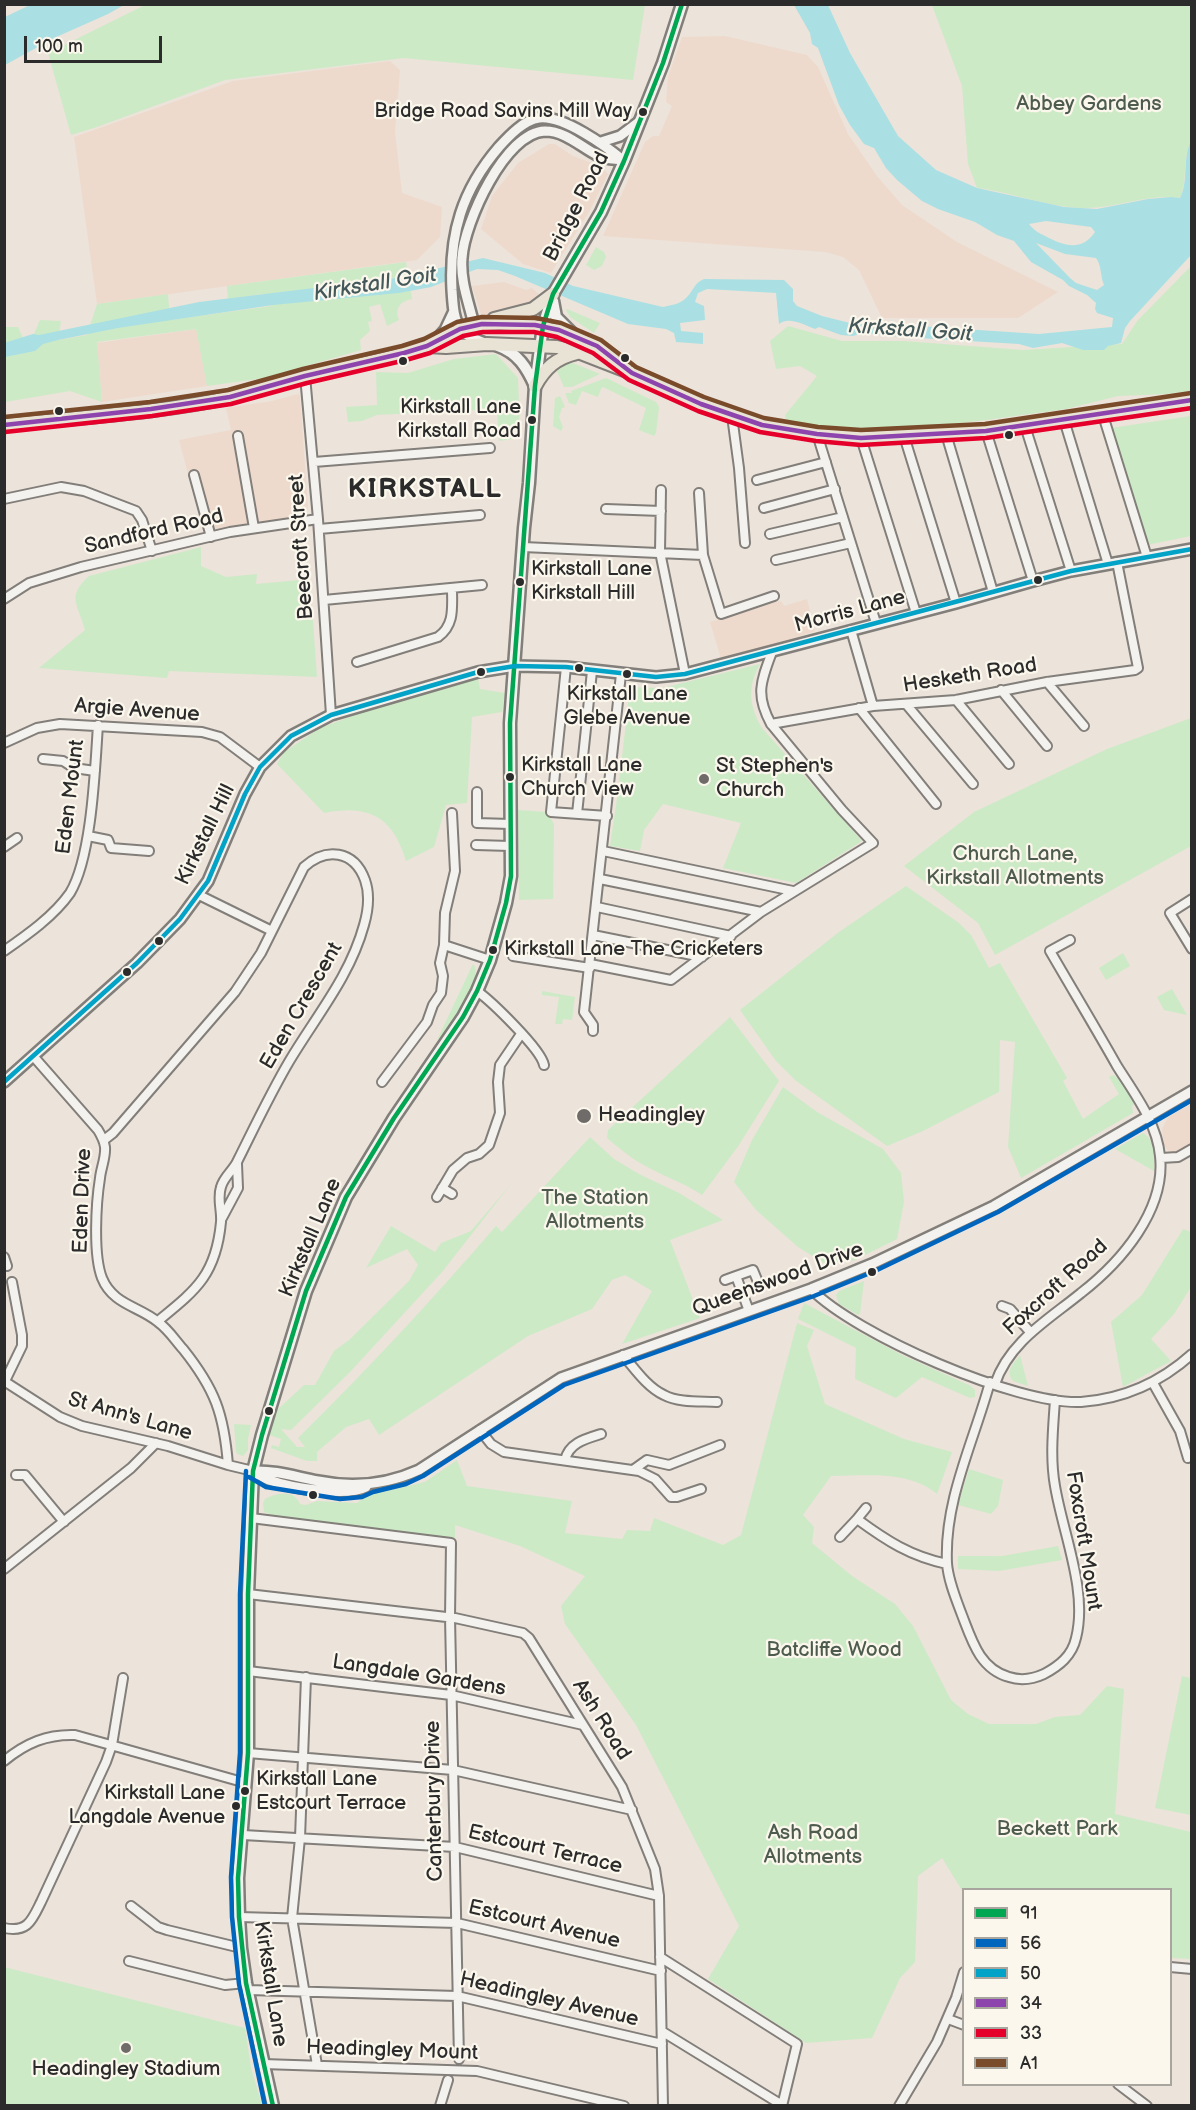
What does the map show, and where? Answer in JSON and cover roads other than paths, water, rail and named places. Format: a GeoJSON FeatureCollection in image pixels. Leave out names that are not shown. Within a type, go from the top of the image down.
{"type":"FeatureCollection","features":[{"type":"Feature","properties":{"kind":"main road","name":"Bridge Road"},"geometry":{"type":"LineString","coordinates":[[541,345],[541,326],[553,294],[600,212],[624,161],[663,63],[682,4]]}},
{"type":"Feature","properties":{"kind":"main road"},"geometry":{"type":"LineString","coordinates":[[4,424],[151,409],[230,397],[430,344],[473,326],[532,309],[553,294],[556,316],[575,336]]}},
{"type":"Feature","properties":{"kind":"main road"},"geometry":{"type":"LineString","coordinates":[[473,326],[541,326],[575,336],[597,346],[632,373]]}},
{"type":"Feature","properties":{"kind":"main road"},"geometry":{"type":"LineString","coordinates":[[430,344],[446,347],[491,344],[541,345],[578,352],[732,416],[762,425],[861,438],[986,431],[1191,400]]}},
{"type":"Feature","properties":{"kind":"main road"},"geometry":{"type":"LineString","coordinates":[[491,344],[504,348],[521,361],[535,386]]}},
{"type":"Feature","properties":{"kind":"main road","name":"Kirkstall Lane"},"geometry":{"type":"LineString","coordinates":[[273,2106],[247,1987],[239,1917],[238,1878],[248,1753],[248,1594],[253,1471],[306,1291],[346,1197],[394,1118],[463,1017],[490,960],[506,903],[511,876],[510,723],[535,386],[541,345]]}},
{"type":"Feature","properties":{"kind":"main road"},"geometry":{"type":"LineString","coordinates":[[535,386],[543,372],[553,362],[578,352]]}},
{"type":"Feature","properties":{"kind":"street"},"geometry":{"type":"LineString","coordinates":[[430,344],[445,330],[454,311],[452,261],[458,218],[464,200],[485,163],[508,136],[528,122],[537,118],[546,118],[601,142],[624,161]]}},
{"type":"Feature","properties":{"kind":"street"},"geometry":{"type":"LineString","coordinates":[[601,142],[620,136],[640,121]]}},
{"type":"Feature","properties":{"kind":"street"},"geometry":{"type":"LineString","coordinates":[[473,326],[462,280],[462,258],[477,203],[508,153],[537,132],[547,131],[572,140],[600,156],[624,161]]}},
{"type":"Feature","properties":{"kind":"street"},"geometry":{"type":"LineString","coordinates":[[508,136],[515,146]]}},
{"type":"Feature","properties":{"kind":"street"},"geometry":{"type":"LineString","coordinates":[[454,311],[491,344]]}},
{"type":"Feature","properties":{"kind":"street"},"geometry":{"type":"LineString","coordinates":[[446,347],[458,344],[473,326]]}},
{"type":"Feature","properties":{"kind":"street","name":"Beecroft Street"},"geometry":{"type":"LineString","coordinates":[[305,376],[314,462],[331,715]]}},
{"type":"Feature","properties":{"kind":"street"},"geometry":{"type":"LineString","coordinates":[[1102,412],[1147,557]]}},
{"type":"Feature","properties":{"kind":"street"},"geometry":{"type":"LineString","coordinates":[[732,416],[745,543]]}},
{"type":"Feature","properties":{"kind":"street"},"geometry":{"type":"LineString","coordinates":[[1064,420],[1113,563]]}},
{"type":"Feature","properties":{"kind":"street"},"geometry":{"type":"LineString","coordinates":[[1025,426],[1071,571]]}},
{"type":"Feature","properties":{"kind":"street"},"geometry":{"type":"LineString","coordinates":[[986,431],[1033,581]]}},
{"type":"Feature","properties":{"kind":"street"},"geometry":{"type":"LineString","coordinates":[[817,434],[876,623]]}},
{"type":"Feature","properties":{"kind":"street"},"geometry":{"type":"LineString","coordinates":[[946,434],[993,592]]}},
{"type":"Feature","properties":{"kind":"street"},"geometry":{"type":"LineString","coordinates":[[237,436],[254,528]]}},
{"type":"Feature","properties":{"kind":"street"},"geometry":{"type":"LineString","coordinates":[[904,436],[956,603]]}},
{"type":"Feature","properties":{"kind":"street"},"geometry":{"type":"LineString","coordinates":[[861,438],[916,613]]}},
{"type":"Feature","properties":{"kind":"street"},"geometry":{"type":"LineString","coordinates":[[314,462],[490,448]]}},
{"type":"Feature","properties":{"kind":"street"},"geometry":{"type":"LineString","coordinates":[[757,480],[826,462]]}},
{"type":"Feature","properties":{"kind":"street"},"geometry":{"type":"LineString","coordinates":[[194,475],[211,537]]}},
{"type":"Feature","properties":{"kind":"street"},"geometry":{"type":"LineString","coordinates":[[4,499],[61,487],[75,488],[94,494],[136,511],[142,519],[152,551]]}},
{"type":"Feature","properties":{"kind":"street"},"geometry":{"type":"LineString","coordinates":[[764,508],[835,489]]}},
{"type":"Feature","properties":{"kind":"street"},"geometry":{"type":"LineString","coordinates":[[661,490],[660,552],[685,674]]}},
{"type":"Feature","properties":{"kind":"street"},"geometry":{"type":"LineString","coordinates":[[699,493],[704,555],[721,614],[774,596]]}},
{"type":"Feature","properties":{"kind":"street"},"geometry":{"type":"LineString","coordinates":[[606,509],[661,511]]}},
{"type":"Feature","properties":{"kind":"street"},"geometry":{"type":"LineString","coordinates":[[319,529],[480,515]]}},
{"type":"Feature","properties":{"kind":"street"},"geometry":{"type":"LineString","coordinates":[[770,534],[843,517]]}},
{"type":"Feature","properties":{"kind":"street","name":"Sandford Road"},"geometry":{"type":"LineString","coordinates":[[4,598],[29,583],[81,567],[254,528],[318,519]]}},
{"type":"Feature","properties":{"kind":"street"},"geometry":{"type":"LineString","coordinates":[[776,560],[851,543]]}},
{"type":"Feature","properties":{"kind":"street"},"geometry":{"type":"LineString","coordinates":[[523,547],[704,555]]}},
{"type":"Feature","properties":{"kind":"street","name":"Morris Lane"},"geometry":{"type":"LineString","coordinates":[[515,666],[566,667],[656,677],[685,674],[1071,571],[1191,549]]}},
{"type":"Feature","properties":{"kind":"street","name":"Hesketh Road"},"geometry":{"type":"LineString","coordinates":[[771,724],[873,706],[956,700],[1047,682],[1135,670],[1138,668],[1126,604],[1113,563]]}},
{"type":"Feature","properties":{"kind":"street"},"geometry":{"type":"LineString","coordinates":[[324,600],[482,585]]}},
{"type":"Feature","properties":{"kind":"street"},"geometry":{"type":"LineString","coordinates":[[357,662],[438,638],[451,621],[452,588]]}},
{"type":"Feature","properties":{"kind":"street"},"geometry":{"type":"LineString","coordinates":[[851,630],[873,706]]}},
{"type":"Feature","properties":{"kind":"street"},"geometry":{"type":"LineString","coordinates":[[513,956],[671,980],[761,912],[873,843],[842,810],[771,724],[762,707],[761,680],[772,652]]}},
{"type":"Feature","properties":{"kind":"street","name":"Kirkstall Hill"},"geometry":{"type":"LineString","coordinates":[[4,1082],[137,963],[166,934],[199,895],[212,873],[245,794],[260,767],[291,736],[331,715],[478,672],[515,666]]}},
{"type":"Feature","properties":{"kind":"street"},"geometry":{"type":"LineString","coordinates":[[566,667],[551,812],[607,816]]}},
{"type":"Feature","properties":{"kind":"street"},"geometry":{"type":"LineString","coordinates":[[577,814],[592,671]]}},
{"type":"Feature","properties":{"kind":"street"},"geometry":{"type":"LineString","coordinates":[[593,1031],[593,1025],[584,1012],[621,674]]}},
{"type":"Feature","properties":{"kind":"street"},"geometry":{"type":"LineString","coordinates":[[1047,682],[1084,726]]}},
{"type":"Feature","properties":{"kind":"street"},"geometry":{"type":"LineString","coordinates":[[1001,690],[1047,746]]}},
{"type":"Feature","properties":{"kind":"street"},"geometry":{"type":"LineString","coordinates":[[956,700],[1009,764]]}},
{"type":"Feature","properties":{"kind":"street"},"geometry":{"type":"LineString","coordinates":[[906,704],[973,784]]}},
{"type":"Feature","properties":{"kind":"street"},"geometry":{"type":"LineString","coordinates":[[859,708],[936,804]]}},
{"type":"Feature","properties":{"kind":"street","name":"Argie Avenue"},"geometry":{"type":"LineString","coordinates":[[4,743],[37,728],[60,724],[98,724],[202,732],[220,737],[260,767]]}},
{"type":"Feature","properties":{"kind":"street","name":"Eden Mount"},"geometry":{"type":"LineString","coordinates":[[4,951],[43,921],[69,894],[79,872],[88,836],[98,724]]}},
{"type":"Feature","properties":{"kind":"street"},"geometry":{"type":"LineString","coordinates":[[43,759],[63,760],[74,768],[95,771]]}},
{"type":"Feature","properties":{"kind":"street"},"geometry":{"type":"LineString","coordinates":[[477,792],[477,823],[510,824]]}},
{"type":"Feature","properties":{"kind":"street"},"geometry":{"type":"LineString","coordinates":[[382,1082],[427,1022],[433,1005],[441,993],[443,976],[440,963],[444,945],[445,914],[455,871],[452,813]]}},
{"type":"Feature","properties":{"kind":"street"},"geometry":{"type":"LineString","coordinates":[[88,836],[108,840],[111,848],[149,851]]}},
{"type":"Feature","properties":{"kind":"street"},"geometry":{"type":"LineString","coordinates":[[4,846],[17,838]]}},
{"type":"Feature","properties":{"kind":"street"},"geometry":{"type":"LineString","coordinates":[[476,845],[510,846]]}},
{"type":"Feature","properties":{"kind":"street"},"geometry":{"type":"LineString","coordinates":[[603,851],[793,891]]}},
{"type":"Feature","properties":{"kind":"street","name":"Eden Crescent"},"geometry":{"type":"LineString","coordinates":[[104,1140],[113,1133],[235,992],[261,953],[304,867],[312,860],[336,853],[353,862],[362,873],[368,890],[367,911],[355,953],[332,997],[290,1060],[237,1164],[225,1177],[219,1198],[222,1218],[215,1259],[203,1280],[191,1294],[158,1322]]}},
{"type":"Feature","properties":{"kind":"street"},"geometry":{"type":"LineString","coordinates":[[600,879],[761,912]]}},
{"type":"Feature","properties":{"kind":"street"},"geometry":{"type":"LineString","coordinates":[[199,895],[272,932]]}},
{"type":"Feature","properties":{"kind":"street"},"geometry":{"type":"LineString","coordinates":[[1191,899],[1170,913],[1191,949]]}},
{"type":"Feature","properties":{"kind":"street"},"geometry":{"type":"LineString","coordinates":[[597,907],[731,936]]}},
{"type":"Feature","properties":{"kind":"street"},"geometry":{"type":"LineString","coordinates":[[593,935],[702,957]]}},
{"type":"Feature","properties":{"kind":"street","name":"Foxcroft Road"},"geometry":{"type":"LineString","coordinates":[[992,1383],[1003,1362],[1030,1333],[1111,1268],[1138,1231],[1154,1197],[1161,1171],[1161,1158],[1148,1117],[1050,951],[1070,940]]}},
{"type":"Feature","properties":{"kind":"street"},"geometry":{"type":"LineString","coordinates":[[444,945],[490,960]]}},
{"type":"Feature","properties":{"kind":"street"},"geometry":{"type":"LineString","coordinates":[[477,991],[493,1003],[537,1051],[544,1065]]}},
{"type":"Feature","properties":{"kind":"street"},"geometry":{"type":"LineString","coordinates":[[437,1197],[453,1170],[467,1158],[479,1154],[489,1145],[500,1113],[498,1082],[500,1065],[521,1034]]}},
{"type":"Feature","properties":{"kind":"street","name":"Eden Drive"},"geometry":{"type":"LineString","coordinates":[[34,1057],[98,1130],[104,1140],[105,1154],[97,1206],[98,1252],[102,1278],[120,1301],[158,1322],[192,1361],[213,1394],[224,1422],[228,1465]]}},
{"type":"Feature","properties":{"kind":"street","name":"Queenswood Drive"},"geometry":{"type":"LineString","coordinates":[[253,1471],[267,1471],[338,1484],[371,1485],[392,1481],[419,1470],[543,1387],[561,1378],[812,1289],[969,1220],[1191,1091]]}},
{"type":"Feature","properties":{"kind":"street"},"geometry":{"type":"LineString","coordinates":[[1161,1158],[1178,1157],[1191,1149]]}},
{"type":"Feature","properties":{"kind":"street","name":"Eden Crescent"},"geometry":{"type":"LineString","coordinates":[[222,1218],[238,1188],[237,1164]]}},
{"type":"Feature","properties":{"kind":"street"},"geometry":{"type":"LineString","coordinates":[[442,1188],[452,1194]]}},
{"type":"Feature","properties":{"kind":"street"},"geometry":{"type":"LineString","coordinates":[[725,1280],[753,1270],[758,1282]]}},
{"type":"Feature","properties":{"kind":"street"},"geometry":{"type":"LineString","coordinates":[[736,1276],[749,1311]]}},
{"type":"Feature","properties":{"kind":"street"},"geometry":{"type":"LineString","coordinates":[[5,1381],[22,1346],[12,1282]]}},
{"type":"Feature","properties":{"kind":"street"},"geometry":{"type":"LineString","coordinates":[[812,1289],[823,1301],[886,1340],[951,1369],[1055,1400],[1079,1402],[1101,1400],[1153,1383],[1191,1354]]}},
{"type":"Feature","properties":{"kind":"street"},"geometry":{"type":"LineString","coordinates":[[1002,1306],[1011,1309],[1030,1333]]}},
{"type":"Feature","properties":{"kind":"street"},"geometry":{"type":"LineString","coordinates":[[623,1355],[647,1382],[664,1395],[678,1399],[717,1402]]}},
{"type":"Feature","properties":{"kind":"street","name":"St Ann's Lane"},"geometry":{"type":"LineString","coordinates":[[5,1381],[60,1417],[82,1426],[156,1443],[253,1471]]}},
{"type":"Feature","properties":{"kind":"street","name":"Foxcroft Mount"},"geometry":{"type":"LineString","coordinates":[[992,1383],[956,1489],[948,1528],[947,1564],[957,1601],[980,1656],[989,1667],[998,1673],[1017,1679],[1037,1678],[1061,1664],[1076,1641],[1079,1618],[1074,1569],[1058,1503],[1051,1458],[1055,1400]]}},
{"type":"Feature","properties":{"kind":"street"},"geometry":{"type":"LineString","coordinates":[[1153,1383],[1180,1431],[1188,1458]]}},
{"type":"Feature","properties":{"kind":"street"},"geometry":{"type":"LineString","coordinates":[[480,1430],[497,1449],[639,1471],[655,1479],[671,1497],[701,1489]]}},
{"type":"Feature","properties":{"kind":"street"},"geometry":{"type":"LineString","coordinates":[[565,1460],[567,1452],[577,1442],[601,1434]]}},
{"type":"Feature","properties":{"kind":"street"},"geometry":{"type":"LineString","coordinates":[[4,1569],[131,1468],[156,1443]]}},
{"type":"Feature","properties":{"kind":"street"},"geometry":{"type":"LineString","coordinates":[[633,1470],[647,1460],[669,1465],[720,1445]]}},
{"type":"Feature","properties":{"kind":"street"},"geometry":{"type":"LineString","coordinates":[[16,1475],[25,1475],[64,1522]]}},
{"type":"Feature","properties":{"kind":"street"},"geometry":{"type":"LineString","coordinates":[[840,1537],[866,1508]]}},
{"type":"Feature","properties":{"kind":"street","name":"Canterbury Drive"},"geometry":{"type":"LineString","coordinates":[[251,1518],[451,1543],[451,1695],[459,2059]]}},
{"type":"Feature","properties":{"kind":"street"},"geometry":{"type":"LineString","coordinates":[[857,1518],[898,1548],[947,1564]]}},
{"type":"Feature","properties":{"kind":"street","name":"Ash Road"},"geometry":{"type":"LineString","coordinates":[[248,1594],[450,1617],[523,1633],[534,1646],[622,1786],[655,1869],[659,1896],[663,2106]]}},
{"type":"Feature","properties":{"kind":"street","name":"Langdale Gardens"},"geometry":{"type":"LineString","coordinates":[[248,1671],[451,1695],[583,1725]]}},
{"type":"Feature","properties":{"kind":"street"},"geometry":{"type":"LineString","coordinates":[[306,1677],[300,1838],[292,1918],[317,2066]]}},
{"type":"Feature","properties":{"kind":"street"},"geometry":{"type":"LineString","coordinates":[[4,1928],[18,1930],[33,1918],[106,1762],[112,1745],[123,1678]]}},
{"type":"Feature","properties":{"kind":"street"},"geometry":{"type":"LineString","coordinates":[[4,1761],[34,1741],[61,1734],[88,1737],[246,1783]]}},
{"type":"Feature","properties":{"kind":"street"},"geometry":{"type":"LineString","coordinates":[[248,1753],[453,1770],[632,1810]]}},
{"type":"Feature","properties":{"kind":"street","name":"Estcourt Terrace"},"geometry":{"type":"LineString","coordinates":[[243,1835],[455,1847],[659,1896]]}},
{"type":"Feature","properties":{"kind":"street"},"geometry":{"type":"LineString","coordinates":[[131,1906],[158,1927],[241,1948]]}},
{"type":"Feature","properties":{"kind":"street","name":"Estcourt Avenue"},"geometry":{"type":"LineString","coordinates":[[239,1917],[457,1923],[661,1971]]}},
{"type":"Feature","properties":{"kind":"street"},"geometry":{"type":"LineString","coordinates":[[660,1957],[797,2044],[782,2105],[663,2032]]}},
{"type":"Feature","properties":{"kind":"street","name":"Headingley Avenue"},"geometry":{"type":"LineString","coordinates":[[129,1961],[225,1985],[304,1992],[457,1996],[662,2044]]}},
{"type":"Feature","properties":{"kind":"street"},"geometry":{"type":"LineString","coordinates":[[1172,1967],[1191,1969]]}},
{"type":"Feature","properties":{"kind":"street"},"geometry":{"type":"LineString","coordinates":[[899,2106],[938,2043],[962,1975]]}},
{"type":"Feature","properties":{"kind":"street"},"geometry":{"type":"LineString","coordinates":[[948,2019],[962,2025]]}},
{"type":"Feature","properties":{"kind":"street","name":"Headingley Mount"},"geometry":{"type":"LineString","coordinates":[[263,2064],[477,2071],[624,2106]]}},
{"type":"Feature","properties":{"kind":"street"},"geometry":{"type":"LineString","coordinates":[[440,2106],[448,2080]]}},
{"type":"Feature","properties":{"kind":"street"},"geometry":{"type":"LineString","coordinates":[[1119,2086],[1147,2106]]}},
{"type":"Feature","properties":{"kind":"water"},"geometry":{"type":"Polygon","coordinates":[[[32,4],[124,5],[54,38],[5,65],[5,17],[32,4]]]}},
{"type":"Feature","properties":{"kind":"water","name":"Kirkstall Goit"},"geometry":{"type":"Polygon","coordinates":[[[794,5],[828,5],[850,53],[898,136],[936,170],[977,188],[1064,207],[1097,209],[1148,199],[1180,198],[1191,141],[1191,255],[1130,321],[1125,328],[1121,343],[1108,346],[1104,350],[1083,350],[1062,343],[1033,348],[1019,344],[862,333],[853,336],[841,335],[792,321],[779,324],[776,293],[707,289],[698,293],[695,302],[704,306],[705,320],[680,323],[681,331],[703,333],[703,344],[676,342],[674,333],[666,329],[628,324],[515,276],[498,270],[477,269],[431,287],[399,293],[273,305],[118,328],[58,340],[43,344],[35,351],[5,357],[4,343],[33,334],[39,335],[199,302],[396,278],[483,258],[545,273],[573,286],[663,307],[682,301],[704,279],[784,280],[793,289],[793,301],[797,306],[822,316],[854,324],[1039,334],[1112,327],[1113,318],[1097,313],[1096,303],[1087,295],[1031,262],[1014,241],[997,235],[975,222],[922,201],[897,180],[886,168],[874,148],[864,144],[850,125],[839,105],[818,48],[812,44],[810,33],[794,5]],[[1046,221],[1029,224],[1043,235],[1068,245],[1085,242],[1095,232],[1091,227],[1046,221]],[[1036,243],[1076,283],[1097,290],[1104,285],[1096,258],[1065,254],[1036,243]]]}},
{"type":"Feature","properties":{"kind":"place","name":"Bridge Road Savins Mill Way"},"geometry":{"type":"Point","coordinates":[643,112]}},
{"type":"Feature","properties":{"kind":"place","name":"Kirkstall Lane Kirkstall Road"},"geometry":{"type":"Point","coordinates":[532,420]}},
{"type":"Feature","properties":{"kind":"place","name":"Kirkstall Lane Kirkstall Hill"},"geometry":{"type":"Point","coordinates":[520,582]}},
{"type":"Feature","properties":{"kind":"place","name":"Kirkstall Lane Glebe Avenue"},"geometry":{"type":"Point","coordinates":[627,674]}},
{"type":"Feature","properties":{"kind":"place","name":"Kirkstall Lane Church View"},"geometry":{"type":"Point","coordinates":[510,777]}},
{"type":"Feature","properties":{"kind":"place","name":"St Stephen's Church"},"geometry":{"type":"Point","coordinates":[704,779]}},
{"type":"Feature","properties":{"kind":"place","name":"Kirkstall Lane The Cricketers"},"geometry":{"type":"Point","coordinates":[493,950]}},
{"type":"Feature","properties":{"kind":"place","name":"Headingley"},"geometry":{"type":"Point","coordinates":[584,1116]}},
{"type":"Feature","properties":{"kind":"place","name":"Kirkstall Lane Estcourt Terrace"},"geometry":{"type":"Point","coordinates":[245,1791]}},
{"type":"Feature","properties":{"kind":"place","name":"Kirkstall Lane Langdale Avenue"},"geometry":{"type":"Point","coordinates":[236,1806]}},
{"type":"Feature","properties":{"kind":"place","name":"Headingley Stadium"},"geometry":{"type":"Point","coordinates":[126,2048]}},
{"type":"Feature","properties":{"kind":"district","name":"KIRKSTALL"},"geometry":{"type":"Point","coordinates":[425,490]}},
{"type":"Feature","properties":{"kind":"park label","name":"Abbey Gardens"},"geometry":{"type":"Point","coordinates":[1089,105]}},
{"type":"Feature","properties":{"kind":"park label","name":"Church Lane, Kirkstall Allotments"},"geometry":{"type":"Point","coordinates":[1015,867]}},
{"type":"Feature","properties":{"kind":"park label","name":"The Station Allotments"},"geometry":{"type":"Point","coordinates":[595,1211]}},
{"type":"Feature","properties":{"kind":"park label","name":"Batcliffe Wood"},"geometry":{"type":"Point","coordinates":[834,1651]}},
{"type":"Feature","properties":{"kind":"park label","name":"Beckett Park"},"geometry":{"type":"Point","coordinates":[1057,1830]}},
{"type":"Feature","properties":{"kind":"park label","name":"Ash Road Allotments"},"geometry":{"type":"Point","coordinates":[813,1846]}}]}
